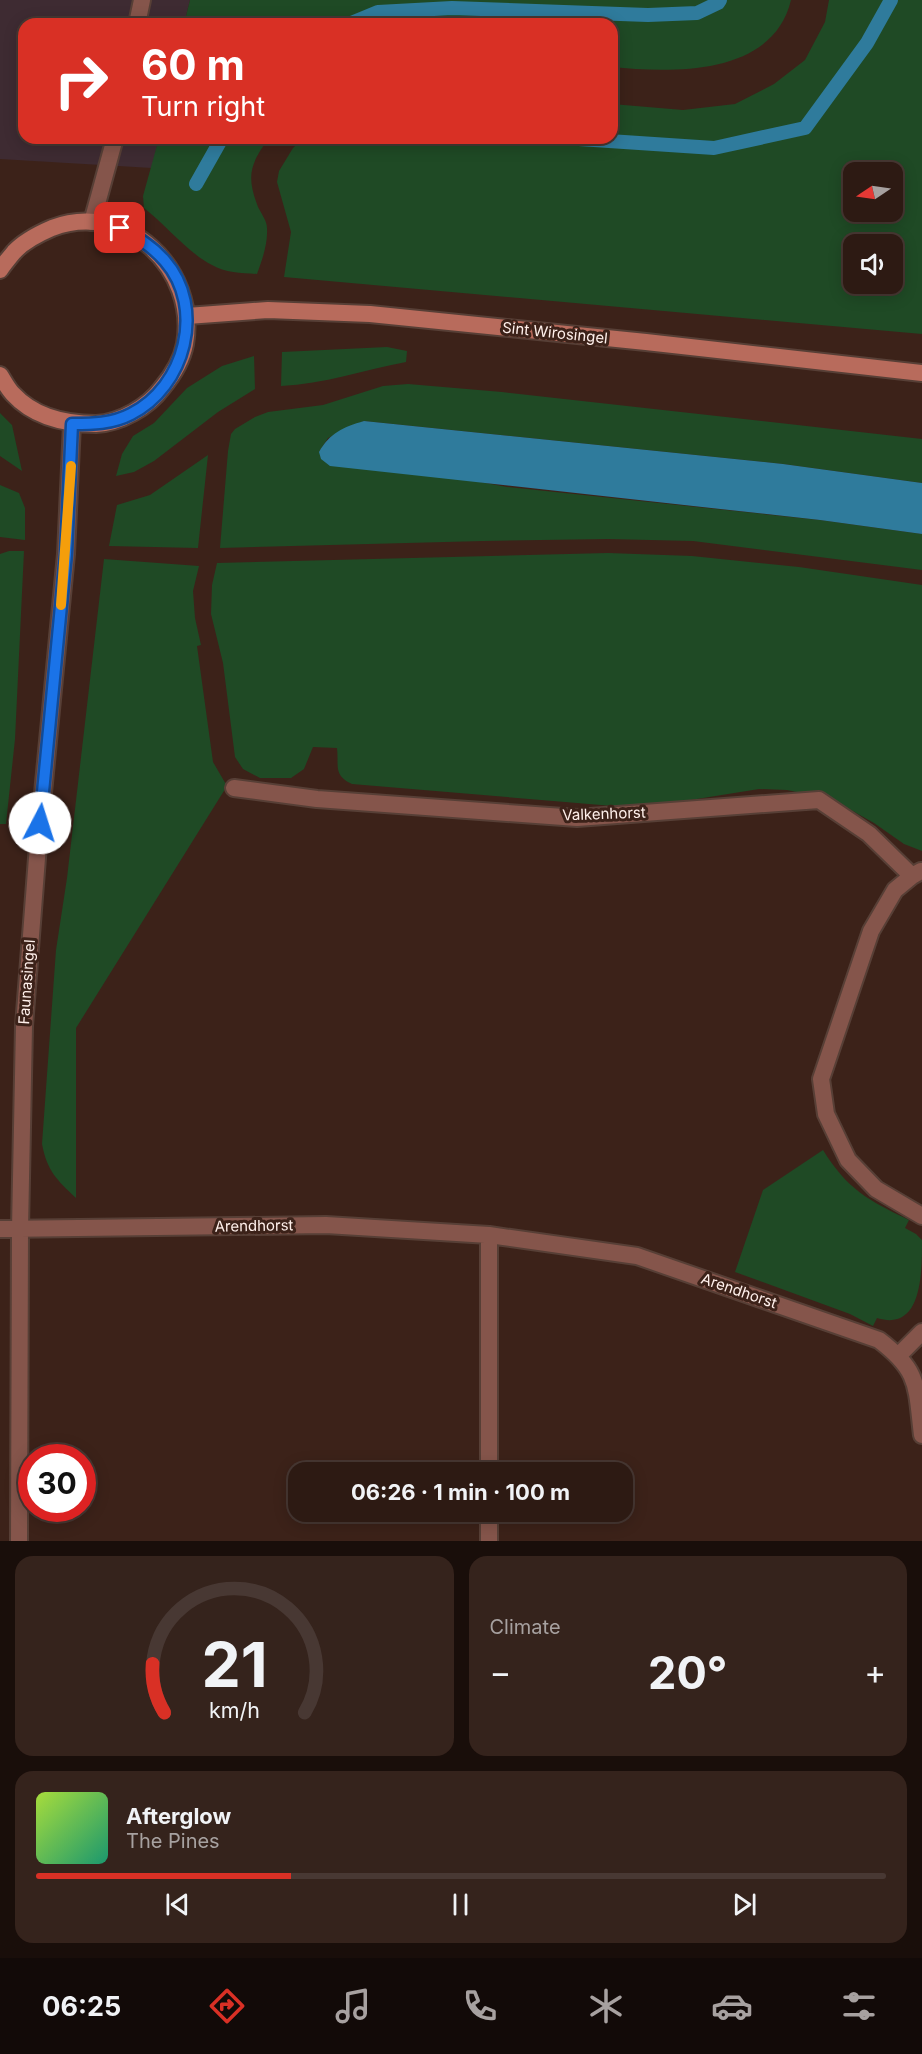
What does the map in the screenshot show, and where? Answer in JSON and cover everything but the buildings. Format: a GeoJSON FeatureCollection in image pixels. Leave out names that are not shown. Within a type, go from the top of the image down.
{"type":"FeatureCollection","features":[{"type":"Feature","properties":{"kind":"main road"},"geometry":{"type":"LineString","coordinates":[[0,270],[14,251],[37,234],[64,224],[92,222],[120,228],[146,242],[166,262],[180,287],[187,316],[185,346],[174,374],[156,397],[130,414],[102,424],[72,424],[40,414],[13,394],[0,375]]}},
{"type":"Feature","properties":{"kind":"main road","name":"Sint Wirosingel"},"geometry":{"type":"LineString","coordinates":[[187,316],[268,310],[370,314],[922,373]]}},
{"type":"Feature","properties":{"kind":"street"},"geometry":{"type":"LineString","coordinates":[[138,18],[142,0]]}},
{"type":"Feature","properties":{"kind":"street"},"geometry":{"type":"LineString","coordinates":[[92,222],[113,144]]}},
{"type":"Feature","properties":{"kind":"street","name":"Faunasingel"},"geometry":{"type":"LineString","coordinates":[[19,1541],[20,1229],[24,1026],[38,845],[66,554],[72,424]]}},
{"type":"Feature","properties":{"kind":"street","name":"Valkenhorst"},"geometry":{"type":"LineString","coordinates":[[234,788],[317,799],[577,818],[819,800],[869,834],[917,873],[895,890],[871,931],[821,1078],[826,1114],[848,1160],[876,1189],[922,1216]]}},
{"type":"Feature","properties":{"kind":"street","name":"Arendhorst"},"geometry":{"type":"LineString","coordinates":[[0,1229],[326,1225],[489,1235],[637,1256],[879,1340],[899,1355],[915,1381],[922,1435]]}},
{"type":"Feature","properties":{"kind":"street"},"geometry":{"type":"LineString","coordinates":[[489,1235],[489,1462]]}},
{"type":"Feature","properties":{"kind":"street"},"geometry":{"type":"LineString","coordinates":[[899,1355],[922,1332]]}},
{"type":"Feature","properties":{"kind":"street"},"geometry":{"type":"LineString","coordinates":[[489,1522],[489,1541]]}},
{"type":"Feature","properties":{"kind":"shaded area"},"geometry":{"type":"Polygon","coordinates":[[[0,0],[190,0],[186,18],[18,18],[18,144],[158,144],[152,168],[0,159],[0,0]]]}},
{"type":"Feature","properties":{"kind":"green space"},"geometry":{"type":"Polygon","coordinates":[[[190,0],[791,0],[781,25],[764,43],[743,56],[718,64],[663,70],[618,68],[618,18],[186,18],[190,0]]]}},
{"type":"Feature","properties":{"kind":"green space"},"geometry":{"type":"Polygon","coordinates":[[[829,0],[922,0],[922,334],[284,277],[291,232],[277,182],[279,171],[297,144],[618,144],[618,105],[683,110],[735,104],[774,84],[805,60],[825,22],[829,0]]]}},
{"type":"Feature","properties":{"kind":"green space"},"geometry":{"type":"Polygon","coordinates":[[[157,144],[265,144],[254,163],[251,178],[254,196],[267,228],[266,246],[257,274],[222,270],[203,260],[144,208],[143,196],[157,144]]]}},
{"type":"Feature","properties":{"kind":"green space"},"geometry":{"type":"Polygon","coordinates":[[[387,347],[407,351],[406,362],[328,380],[281,386],[282,352],[387,347]]]}},
{"type":"Feature","properties":{"kind":"green space"},"geometry":{"type":"Polygon","coordinates":[[[254,356],[255,389],[218,412],[154,461],[134,472],[116,476],[122,454],[133,436],[154,423],[187,388],[222,366],[254,356]]]}},
{"type":"Feature","properties":{"kind":"green space"},"geometry":{"type":"Polygon","coordinates":[[[408,384],[502,392],[922,439],[922,483],[783,464],[364,421],[328,438],[319,452],[507,487],[820,520],[922,534],[922,570],[693,541],[608,539],[220,548],[228,451],[231,434],[235,429],[268,412],[323,405],[383,386],[408,384]]]}},
{"type":"Feature","properties":{"kind":"green space"},"geometry":{"type":"Polygon","coordinates":[[[0,413],[12,425],[22,471],[0,456],[0,413]]]}},
{"type":"Feature","properties":{"kind":"green space"},"geometry":{"type":"Polygon","coordinates":[[[208,455],[198,548],[109,546],[117,505],[150,495],[208,455]]]}},
{"type":"Feature","properties":{"kind":"green space"},"geometry":{"type":"Polygon","coordinates":[[[0,485],[19,493],[25,508],[25,540],[0,537],[0,485]]]}},
{"type":"Feature","properties":{"kind":"green space"},"geometry":{"type":"Polygon","coordinates":[[[9,551],[24,551],[15,739],[6,824],[0,824],[0,554],[9,551]]]}},
{"type":"Feature","properties":{"kind":"green space"},"geometry":{"type":"Polygon","coordinates":[[[608,553],[692,556],[799,567],[922,585],[922,851],[904,844],[874,823],[842,805],[816,796],[787,790],[759,789],[672,803],[613,806],[352,784],[339,773],[337,748],[313,747],[304,769],[291,778],[260,778],[243,769],[235,757],[223,663],[211,614],[212,585],[217,563],[608,553]]]}},
{"type":"Feature","properties":{"kind":"green space"},"geometry":{"type":"Polygon","coordinates":[[[104,559],[199,566],[193,591],[195,618],[201,645],[197,646],[213,762],[227,786],[76,1028],[76,1198],[54,1174],[42,1144],[56,950],[67,878],[104,559]]]}},
{"type":"Feature","properties":{"kind":"green space"},"geometry":{"type":"Polygon","coordinates":[[[823,1150],[850,1184],[870,1200],[909,1220],[905,1228],[922,1240],[920,1283],[911,1308],[903,1316],[892,1320],[877,1318],[873,1326],[850,1314],[735,1272],[763,1190],[823,1150]]]}},
{"type":"Feature","properties":{"kind":"water"},"geometry":{"type":"Polygon","coordinates":[[[364,421],[783,464],[922,483],[922,534],[820,520],[330,466],[321,459],[319,452],[333,435],[343,428],[364,421]]]}},
{"type":"Feature","properties":{"kind":"waterway"},"geometry":{"type":"LineString","coordinates":[[364,18],[378,12],[452,8],[648,15],[697,13],[720,0]]}},
{"type":"Feature","properties":{"kind":"waterway"},"geometry":{"type":"LineString","coordinates":[[618,142],[714,148],[805,128],[867,43],[891,0]]}},
{"type":"Feature","properties":{"kind":"waterway"},"geometry":{"type":"LineString","coordinates":[[196,184],[219,144]]}},
{"type":"Feature","properties":{"kind":"slow traffic"},"geometry":{"type":"LineString","coordinates":[[61,605],[71,466]]}},
{"type":"Feature","properties":{"kind":"route"},"geometry":{"type":"LineString","coordinates":[[40,823],[66,554],[72,424],[102,424],[130,414],[156,397],[174,374],[185,346],[187,316],[180,287],[166,262],[146,242],[120,228]]}}]}
